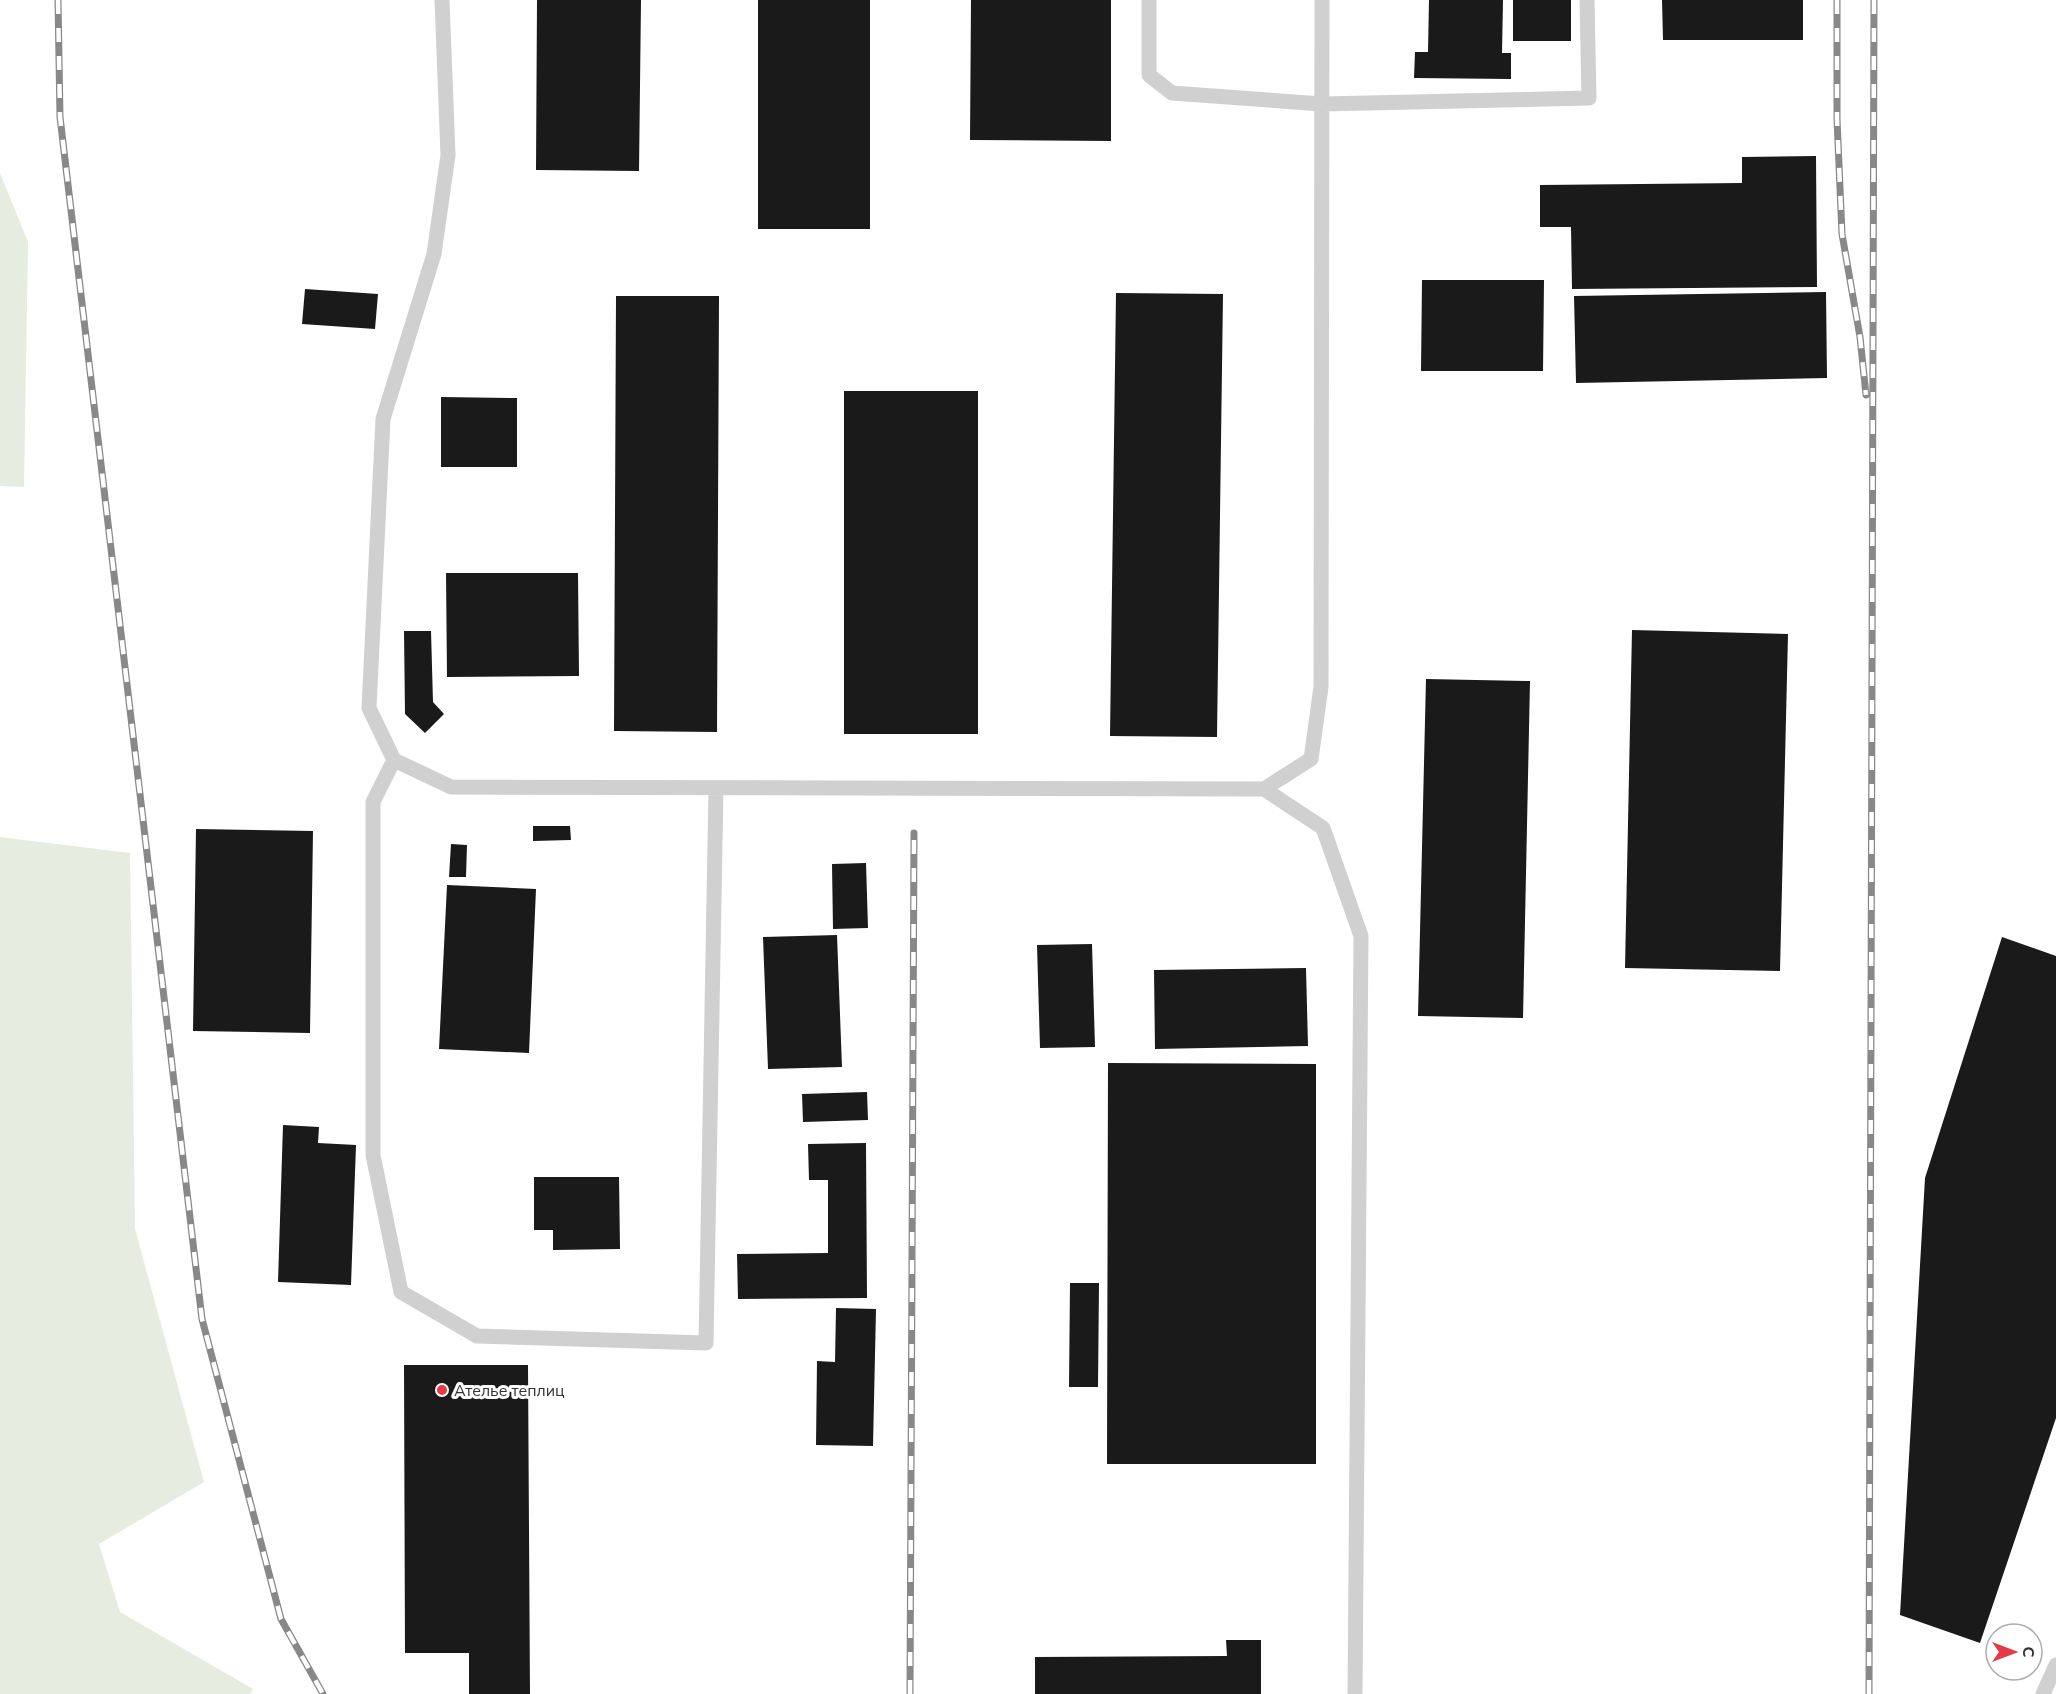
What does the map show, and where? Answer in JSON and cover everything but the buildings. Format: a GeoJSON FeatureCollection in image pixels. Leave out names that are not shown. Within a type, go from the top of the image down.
{"type":"FeatureCollection","features":[{"type":"Feature","properties":{"kind":"lane"},"geometry":{"type":"LineString","coordinates":[[442,0],[448,155],[436,243],[383,419],[369,708],[394,760],[450,788],[1264,789],[1311,759],[1321,687],[1322,0]]}},
{"type":"Feature","properties":{"kind":"lane"},"geometry":{"type":"LineString","coordinates":[[1149,0],[1149,75],[1172,93],[1322,104],[1588,98],[1587,0]]}},
{"type":"Feature","properties":{"kind":"lane"},"geometry":{"type":"LineString","coordinates":[[394,760],[373,802],[373,1155],[401,1292],[477,1336],[706,1342],[716,788]]}},
{"type":"Feature","properties":{"kind":"lane"},"geometry":{"type":"LineString","coordinates":[[1264,789],[1323,828],[1361,936],[1355,1694]]}},
{"type":"Feature","properties":{"kind":"lane"},"geometry":{"type":"LineString","coordinates":[[2043,1694],[2056,1665]]}},
{"type":"Feature","properties":{"kind":"shaded area"},"geometry":{"type":"Polygon","coordinates":[[[0,173],[28,242],[24,487],[0,486],[0,173]]]}},
{"type":"Feature","properties":{"kind":"shaded area"},"geometry":{"type":"Polygon","coordinates":[[[0,837],[130,853],[135,1229],[204,1482],[99,1544],[120,1612],[253,1689],[250,1694],[0,1694],[0,837]]]}},
{"type":"Feature","properties":{"kind":"railway"},"geometry":{"type":"LineString","coordinates":[[58,0],[60,117],[202,1319],[281,1619],[323,1694]]}},
{"type":"Feature","properties":{"kind":"railway"},"geometry":{"type":"LineString","coordinates":[[1837,0],[1837,119],[1842,234],[1860,337],[1866,395]]}},
{"type":"Feature","properties":{"kind":"railway"},"geometry":{"type":"LineString","coordinates":[[1869,1694],[1874,0]]}},
{"type":"Feature","properties":{"kind":"railway"},"geometry":{"type":"LineString","coordinates":[[910,1694],[914,833]]}},
{"type":"Feature","properties":{"kind":"place","name":"Ателье теплиц"},"geometry":{"type":"Point","coordinates":[442,1390]}}]}
